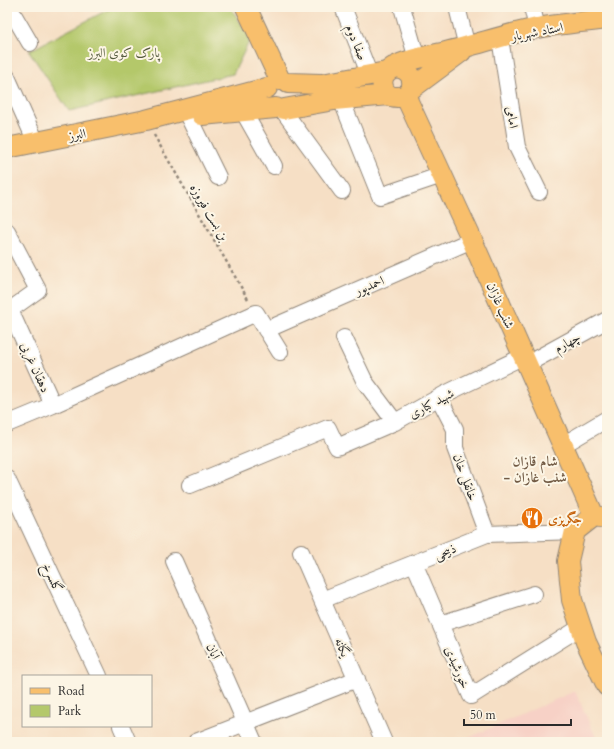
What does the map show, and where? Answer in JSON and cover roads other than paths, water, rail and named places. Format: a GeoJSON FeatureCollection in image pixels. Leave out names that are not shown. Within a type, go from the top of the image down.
{"type":"FeatureCollection","features":[{"type":"Feature","properties":{"kind":"main road"},"geometry":{"type":"LineString","coordinates":[[246,7],[266,47],[277,83]]}},
{"type":"Feature","properties":{"kind":"main road","name":"استاد شهریار"},"geometry":{"type":"LineString","coordinates":[[383,72],[417,60],[537,28],[601,16]]}},
{"type":"Feature","properties":{"kind":"main road","name":"استاد شهریار"},"geometry":{"type":"LineString","coordinates":[[402,93],[467,47]]}},
{"type":"Feature","properties":{"kind":"main road"},"geometry":{"type":"LineString","coordinates":[[402,68],[409,72],[412,80],[402,93],[383,88],[383,72],[402,68]]}},
{"type":"Feature","properties":{"kind":"main road","name":"البرز"},"geometry":{"type":"LineString","coordinates":[[7,148],[146,120],[277,83],[322,84],[383,72]]}},
{"type":"Feature","properties":{"kind":"main road"},"geometry":{"type":"LineString","coordinates":[[277,83],[293,89],[294,97],[291,104],[281,108],[269,104],[266,96],[277,83]]}},
{"type":"Feature","properties":{"kind":"main road","name":"البرز"},"geometry":{"type":"LineString","coordinates":[[146,120],[281,108],[341,99],[402,93]]}},
{"type":"Feature","properties":{"kind":"main road","name":"شنب غازان"},"geometry":{"type":"LineString","coordinates":[[402,93],[472,240],[563,445],[603,513]]}},
{"type":"Feature","properties":{"kind":"main road"},"geometry":{"type":"LineString","coordinates":[[603,513],[575,531],[568,561],[572,600],[581,628],[607,686]]}},
{"type":"Feature","properties":{"kind":"street"},"geometry":{"type":"LineString","coordinates":[[9,7],[30,43]]}},
{"type":"Feature","properties":{"kind":"street","name":"صفا دوم"},"geometry":{"type":"LineString","coordinates":[[343,7],[383,72]]}},
{"type":"Feature","properties":{"kind":"street"},"geometry":{"type":"LineString","coordinates":[[402,7],[417,60]]}},
{"type":"Feature","properties":{"kind":"street"},"geometry":{"type":"LineString","coordinates":[[457,7],[467,47]]}},
{"type":"Feature","properties":{"kind":"street"},"geometry":{"type":"LineString","coordinates":[[532,7],[537,28]]}},
{"type":"Feature","properties":{"kind":"street","name":"امامی"},"geometry":{"type":"LineString","coordinates":[[500,38],[518,147],[539,192]]}},
{"type":"Feature","properties":{"kind":"street"},"geometry":{"type":"LineString","coordinates":[[7,77],[36,142]]}},
{"type":"Feature","properties":{"kind":"street"},"geometry":{"type":"LineString","coordinates":[[341,99],[380,196],[442,175]]}},
{"type":"Feature","properties":{"kind":"street"},"geometry":{"type":"LineString","coordinates":[[281,108],[342,191]]}},
{"type":"Feature","properties":{"kind":"street"},"geometry":{"type":"LineString","coordinates":[[243,111],[274,166]]}},
{"type":"Feature","properties":{"kind":"street"},"geometry":{"type":"LineString","coordinates":[[188,116],[218,177]]}},
{"type":"Feature","properties":{"kind":"street","name":"دهقان غربی"},"geometry":{"type":"LineString","coordinates":[[7,231],[38,290],[10,310],[53,405],[7,424]]}},
{"type":"Feature","properties":{"kind":"street","name":"احمدپور"},"geometry":{"type":"LineString","coordinates":[[266,330],[472,240]]}},
{"type":"Feature","properties":{"kind":"street"},"geometry":{"type":"LineString","coordinates":[[53,405],[256,313],[280,352]]}},
{"type":"Feature","properties":{"kind":"street","name":"چهارم"},"geometry":{"type":"LineString","coordinates":[[525,360],[607,320]]}},
{"type":"Feature","properties":{"kind":"street"},"geometry":{"type":"LineString","coordinates":[[344,338],[365,382],[395,422]]}},
{"type":"Feature","properties":{"kind":"street","name":"شهید کباری"},"geometry":{"type":"LineString","coordinates":[[190,485],[328,428],[337,447],[395,422],[439,398],[525,360]]}},
{"type":"Feature","properties":{"kind":"street","name":"خانقلی خان"},"geometry":{"type":"LineString","coordinates":[[439,398],[455,429],[455,448],[487,534]]}},
{"type":"Feature","properties":{"kind":"street"},"geometry":{"type":"LineString","coordinates":[[563,445],[607,419]]}},
{"type":"Feature","properties":{"kind":"street","name":"گلسرخ"},"geometry":{"type":"LineString","coordinates":[[7,479],[99,675]]}},
{"type":"Feature","properties":{"kind":"street","name":"ذبیحی"},"geometry":{"type":"LineString","coordinates":[[322,600],[487,534],[575,531]]}},
{"type":"Feature","properties":{"kind":"street","name":"یگانه"},"geometry":{"type":"LineString","coordinates":[[301,552],[384,742]]}},
{"type":"Feature","properties":{"kind":"street","name":"آبان"},"geometry":{"type":"LineString","coordinates":[[174,561],[254,742]]}},
{"type":"Feature","properties":{"kind":"street","name":"خورشیدی"},"geometry":{"type":"LineString","coordinates":[[414,563],[471,696],[581,628]]}},
{"type":"Feature","properties":{"kind":"street"},"geometry":{"type":"LineString","coordinates":[[440,624],[534,594]]}},
{"type":"Feature","properties":{"kind":"street"},"geometry":{"type":"LineString","coordinates":[[196,742],[357,679]]}},
{"type":"Feature","properties":{"kind":"street"},"geometry":{"type":"LineString","coordinates":[[121,727],[128,742]]}},
{"type":"Feature","properties":{"kind":"place","name":"جگرپزی"},"geometry":{"type":"Point","coordinates":[532,518]}},
{"type":"Feature","properties":{"kind":"district","name":"شام قازان - شنب غازان"},"geometry":{"type":"Point","coordinates":[535,470]}},
{"type":"Feature","properties":{"kind":"park label","name":"پارک کوی البرز"},"geometry":{"type":"Point","coordinates":[124,52]}}]}
